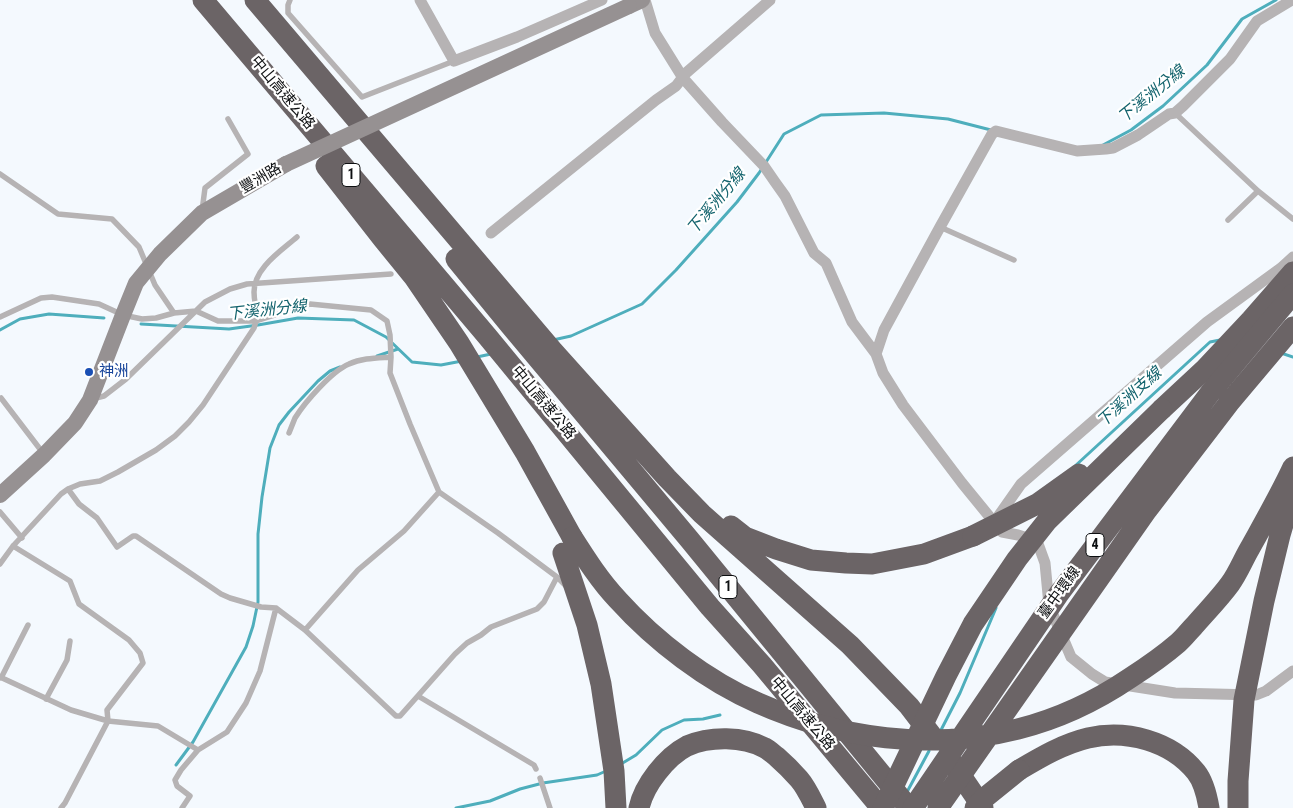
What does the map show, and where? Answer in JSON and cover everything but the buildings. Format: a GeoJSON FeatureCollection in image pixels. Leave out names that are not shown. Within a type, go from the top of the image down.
{"type":"FeatureCollection","features":[{"type":"Feature","properties":{"kind":"highway","name":"中山高速公路"},"geometry":{"type":"LineString","coordinates":[[244,0],[550,359],[690,539],[911,808]]}},
{"type":"Feature","properties":{"kind":"highway"},"geometry":{"type":"LineString","coordinates":[[255,0],[518,321]]}},
{"type":"Feature","properties":{"kind":"highway","name":"中山高速公路"},"geometry":{"type":"LineString","coordinates":[[209,7],[487,336],[710,606],[882,808]]}},
{"type":"Feature","properties":{"kind":"highway"},"geometry":{"type":"LineString","coordinates":[[209,7],[272,98],[414,277],[459,342],[492,396],[540,488],[568,545],[601,684],[614,771],[616,808]]}},
{"type":"Feature","properties":{"kind":"highway"},"geometry":{"type":"LineString","coordinates":[[882,808],[973,624],[1016,559],[1047,521],[1205,369],[1293,272]]}},
{"type":"Feature","properties":{"kind":"highway","name":"臺中環線"},"geometry":{"type":"LineString","coordinates":[[911,808],[1058,595],[1210,392],[1293,294]]}},
{"type":"Feature","properties":{"kind":"highway","name":"臺中環線"},"geometry":{"type":"LineString","coordinates":[[938,808],[1147,510],[1229,403],[1293,327]]}},
{"type":"Feature","properties":{"kind":"highway"},"geometry":{"type":"LineString","coordinates":[[550,359],[702,514],[850,645],[903,699],[958,771],[983,808]]}},
{"type":"Feature","properties":{"kind":"highway"},"geometry":{"type":"LineString","coordinates":[[667,478],[745,537],[811,560],[872,564],[924,554],[972,536],[1037,504],[1086,469],[1162,409]]}},
{"type":"Feature","properties":{"kind":"highway"},"geometry":{"type":"LineString","coordinates":[[568,545],[594,569],[617,599],[646,628],[705,674],[750,700],[825,727],[862,734],[911,740],[945,740],[978,737],[1027,727],[1082,706],[1121,684],[1178,642],[1208,611],[1231,582],[1276,502],[1293,467]]}},
{"type":"Feature","properties":{"kind":"highway"},"geometry":{"type":"LineString","coordinates":[[1238,808],[1244,700],[1264,601],[1280,535],[1293,492]]}},
{"type":"Feature","properties":{"kind":"highway"},"geometry":{"type":"LineString","coordinates":[[975,808],[1018,770],[1057,748],[1088,738],[1115,734],[1145,739],[1165,746],[1180,757],[1197,773],[1206,792],[1209,808]]}},
{"type":"Feature","properties":{"kind":"highway"},"geometry":{"type":"LineString","coordinates":[[640,808],[642,798],[652,778],[668,760],[687,746],[710,740],[730,738],[748,741],[766,748],[800,780],[816,808]]}},
{"type":"Feature","properties":{"kind":"street"},"geometry":{"type":"LineString","coordinates":[[420,0],[454,61],[517,37],[602,0]]}},
{"type":"Feature","properties":{"kind":"street"},"geometry":{"type":"LineString","coordinates":[[491,233],[676,86],[686,73],[770,0]]}},
{"type":"Feature","properties":{"kind":"street"},"geometry":{"type":"LineString","coordinates":[[876,354],[884,330],[992,134],[996,131],[1077,151],[1113,148],[1138,135],[1169,114],[1175,113],[1230,59],[1257,21],[1292,0]]}},
{"type":"Feature","properties":{"kind":"street"},"geometry":{"type":"LineString","coordinates":[[639,2],[655,33],[683,78],[764,166],[785,196],[814,253],[826,263],[852,322],[876,354],[883,373],[903,405],[1002,532],[1018,534],[1037,541],[1045,563],[1049,605],[1071,657],[1105,682],[1175,693],[1256,696],[1293,671]]}},
{"type":"Feature","properties":{"kind":"street","name":"豐洲路"},"geometry":{"type":"LineString","coordinates":[[0,495],[44,455],[75,423],[90,400],[136,283],[160,254],[202,213],[286,164],[639,2]]}},
{"type":"Feature","properties":{"kind":"street"},"geometry":{"type":"LineString","coordinates":[[994,522],[1021,484],[1207,322],[1293,258]]}},
{"type":"Feature","properties":{"kind":"lane"},"geometry":{"type":"LineString","coordinates":[[290,0],[288,13],[362,96],[454,61]]}},
{"type":"Feature","properties":{"kind":"lane"},"geometry":{"type":"LineString","coordinates":[[1175,113],[1258,191],[1293,219]]}},
{"type":"Feature","properties":{"kind":"lane"},"geometry":{"type":"LineString","coordinates":[[202,213],[204,188],[248,154],[228,119]]}},
{"type":"Feature","properties":{"kind":"lane"},"geometry":{"type":"LineString","coordinates":[[0,174],[58,214],[112,219],[139,247],[155,286],[174,313]]}},
{"type":"Feature","properties":{"kind":"lane"},"geometry":{"type":"LineString","coordinates":[[1228,220],[1258,191]]}},
{"type":"Feature","properties":{"kind":"lane"},"geometry":{"type":"LineString","coordinates":[[940,227],[1014,260]]}},
{"type":"Feature","properties":{"kind":"lane"},"geometry":{"type":"LineString","coordinates":[[0,564],[13,546],[68,489],[80,484],[100,481],[118,472],[175,436],[189,422],[203,405],[254,328],[257,310],[254,292],[261,272],[266,265],[297,238]]}},
{"type":"Feature","properties":{"kind":"lane"},"geometry":{"type":"LineString","coordinates":[[90,400],[104,396],[126,379],[205,302],[230,289],[256,283],[391,274]]}},
{"type":"Feature","properties":{"kind":"lane"},"geometry":{"type":"LineString","coordinates":[[0,317],[41,298],[52,297],[98,304],[122,315],[142,319],[196,310],[218,321],[256,322],[310,304],[371,310],[387,322],[390,335],[390,373],[439,492],[498,532],[557,577],[579,599],[594,648],[611,721],[620,808]]}},
{"type":"Feature","properties":{"kind":"lane"},"geometry":{"type":"LineString","coordinates":[[289,433],[294,420],[301,410],[339,370],[364,360],[391,356]]}},
{"type":"Feature","properties":{"kind":"lane"},"geometry":{"type":"LineString","coordinates":[[1,398],[44,455]]}},
{"type":"Feature","properties":{"kind":"lane"},"geometry":{"type":"LineString","coordinates":[[68,489],[78,504],[97,518],[118,547],[133,536],[136,536],[221,594],[261,607],[274,607],[305,630],[396,716],[400,716],[467,643],[491,627],[537,609],[544,602],[557,577]]}},
{"type":"Feature","properties":{"kind":"lane"},"geometry":{"type":"LineString","coordinates":[[305,630],[358,570],[404,531],[439,492]]}},
{"type":"Feature","properties":{"kind":"lane"},"geometry":{"type":"LineString","coordinates":[[0,512],[22,538]]}},
{"type":"Feature","properties":{"kind":"lane"},"geometry":{"type":"LineString","coordinates":[[13,546],[70,581],[79,604],[129,640],[140,653],[143,663],[107,710],[108,722],[66,803],[61,808]]}},
{"type":"Feature","properties":{"kind":"lane"},"geometry":{"type":"LineString","coordinates":[[182,808],[190,796],[177,786],[175,780],[198,750],[227,732],[246,703],[260,671],[274,607]]}},
{"type":"Feature","properties":{"kind":"lane"},"geometry":{"type":"LineString","coordinates":[[28,625],[1,678],[71,710],[108,722],[158,726],[198,750]]}},
{"type":"Feature","properties":{"kind":"lane"},"geometry":{"type":"LineString","coordinates":[[46,699],[67,660],[70,641]]}},
{"type":"Feature","properties":{"kind":"lane"},"geometry":{"type":"LineString","coordinates":[[418,696],[534,765],[536,769]]}},
{"type":"Feature","properties":{"kind":"lane"},"geometry":{"type":"LineString","coordinates":[[540,778],[550,808]]}},
{"type":"Feature","properties":{"kind":"waterway","name":"下溪洲分線"},"geometry":{"type":"LineString","coordinates":[[1103,145],[1131,130],[1163,106],[1207,65],[1242,19],[1276,0]]}},
{"type":"Feature","properties":{"kind":"waterway","name":"下溪洲分線"},"geometry":{"type":"LineString","coordinates":[[553,340],[571,336],[642,304],[676,270],[737,202],[759,173],[784,134],[821,115],[884,113],[948,119],[991,130]]}},
{"type":"Feature","properties":{"kind":"waterway","name":"下溪洲分線"},"geometry":{"type":"LineString","coordinates":[[0,330],[20,319],[49,314],[104,318]]}},
{"type":"Feature","properties":{"kind":"waterway","name":"下溪洲分線"},"geometry":{"type":"LineString","coordinates":[[141,324],[229,329],[298,318],[354,320],[386,337],[412,362],[441,365],[462,361]]}},
{"type":"Feature","properties":{"kind":"waterway","name":"下溪洲支線"},"geometry":{"type":"LineString","coordinates":[[1075,466],[1210,342],[1220,340]]}},
{"type":"Feature","properties":{"kind":"waterway"},"geometry":{"type":"LineString","coordinates":[[377,356],[398,349]]}},
{"type":"Feature","properties":{"kind":"waterway","name":"下溪洲支線"},"geometry":{"type":"LineString","coordinates":[[1281,353],[1293,357]]}},
{"type":"Feature","properties":{"kind":"waterway","name":"下溪洲分線"},"geometry":{"type":"LineString","coordinates":[[477,357],[491,354]]}},
{"type":"Feature","properties":{"kind":"waterway"},"geometry":{"type":"LineString","coordinates":[[176,765],[193,742],[246,647],[253,626],[258,602],[258,534],[262,497],[270,448],[279,425],[318,381],[330,371],[340,367]]}},
{"type":"Feature","properties":{"kind":"waterway","name":"下溪洲支線"},"geometry":{"type":"LineString","coordinates":[[940,732],[960,693],[996,608]]}},
{"type":"Feature","properties":{"kind":"waterway"},"geometry":{"type":"LineString","coordinates":[[621,764],[636,755],[662,730],[684,720],[703,719],[720,715]]}},
{"type":"Feature","properties":{"kind":"waterway","name":"下溪洲支線"},"geometry":{"type":"LineString","coordinates":[[907,792],[929,751]]}},
{"type":"Feature","properties":{"kind":"waterway"},"geometry":{"type":"LineString","coordinates":[[456,808],[490,801],[520,789],[543,783],[597,775],[606,771]]}},
{"type":"Feature","properties":{"kind":"place","name":"神洲"},"geometry":{"type":"Point","coordinates":[89,372]}}]}
